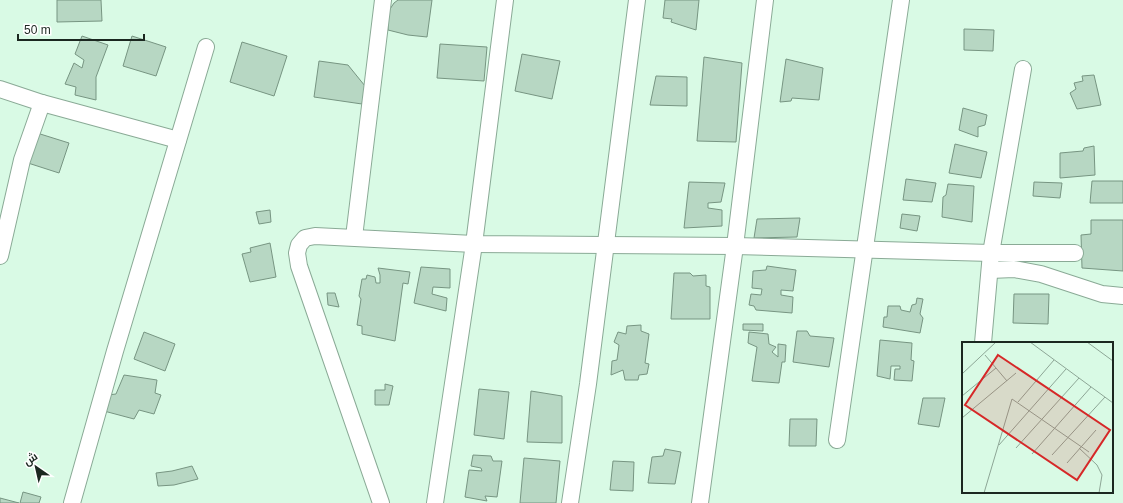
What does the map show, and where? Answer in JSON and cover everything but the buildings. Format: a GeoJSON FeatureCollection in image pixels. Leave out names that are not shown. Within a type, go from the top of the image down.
{"type":"FeatureCollection","features":[{"type":"Feature","properties":{"kind":"street"},"geometry":{"type":"LineString","coordinates":[[354,237],[383,0]]}},
{"type":"Feature","properties":{"kind":"street"},"geometry":{"type":"LineString","coordinates":[[435,503],[474,244],[505,0]]}},
{"type":"Feature","properties":{"kind":"street"},"geometry":{"type":"LineString","coordinates":[[570,503],[588,384],[637,0]]}},
{"type":"Feature","properties":{"kind":"street"},"geometry":{"type":"LineString","coordinates":[[700,503],[765,0]]}},
{"type":"Feature","properties":{"kind":"street"},"geometry":{"type":"LineString","coordinates":[[837,440],[901,0]]}},
{"type":"Feature","properties":{"kind":"street"},"geometry":{"type":"LineString","coordinates":[[72,503],[115,351],[206,47]]}},
{"type":"Feature","properties":{"kind":"street"},"geometry":{"type":"LineString","coordinates":[[983,342],[991,253],[1023,70]]}},
{"type":"Feature","properties":{"kind":"street"},"geometry":{"type":"LineString","coordinates":[[0,89],[42,103],[178,140]]}},
{"type":"Feature","properties":{"kind":"street"},"geometry":{"type":"LineString","coordinates":[[0,256],[22,160],[42,103]]}},
{"type":"Feature","properties":{"kind":"street"},"geometry":{"type":"LineString","coordinates":[[381,503],[299,266],[297,253],[299,245],[305,238],[315,236],[354,237],[474,244],[734,246],[991,253],[1075,253]]}},
{"type":"Feature","properties":{"kind":"street"},"geometry":{"type":"LineString","coordinates":[[990,270],[1014,269],[1041,274],[1102,294],[1123,296]]}}]}
